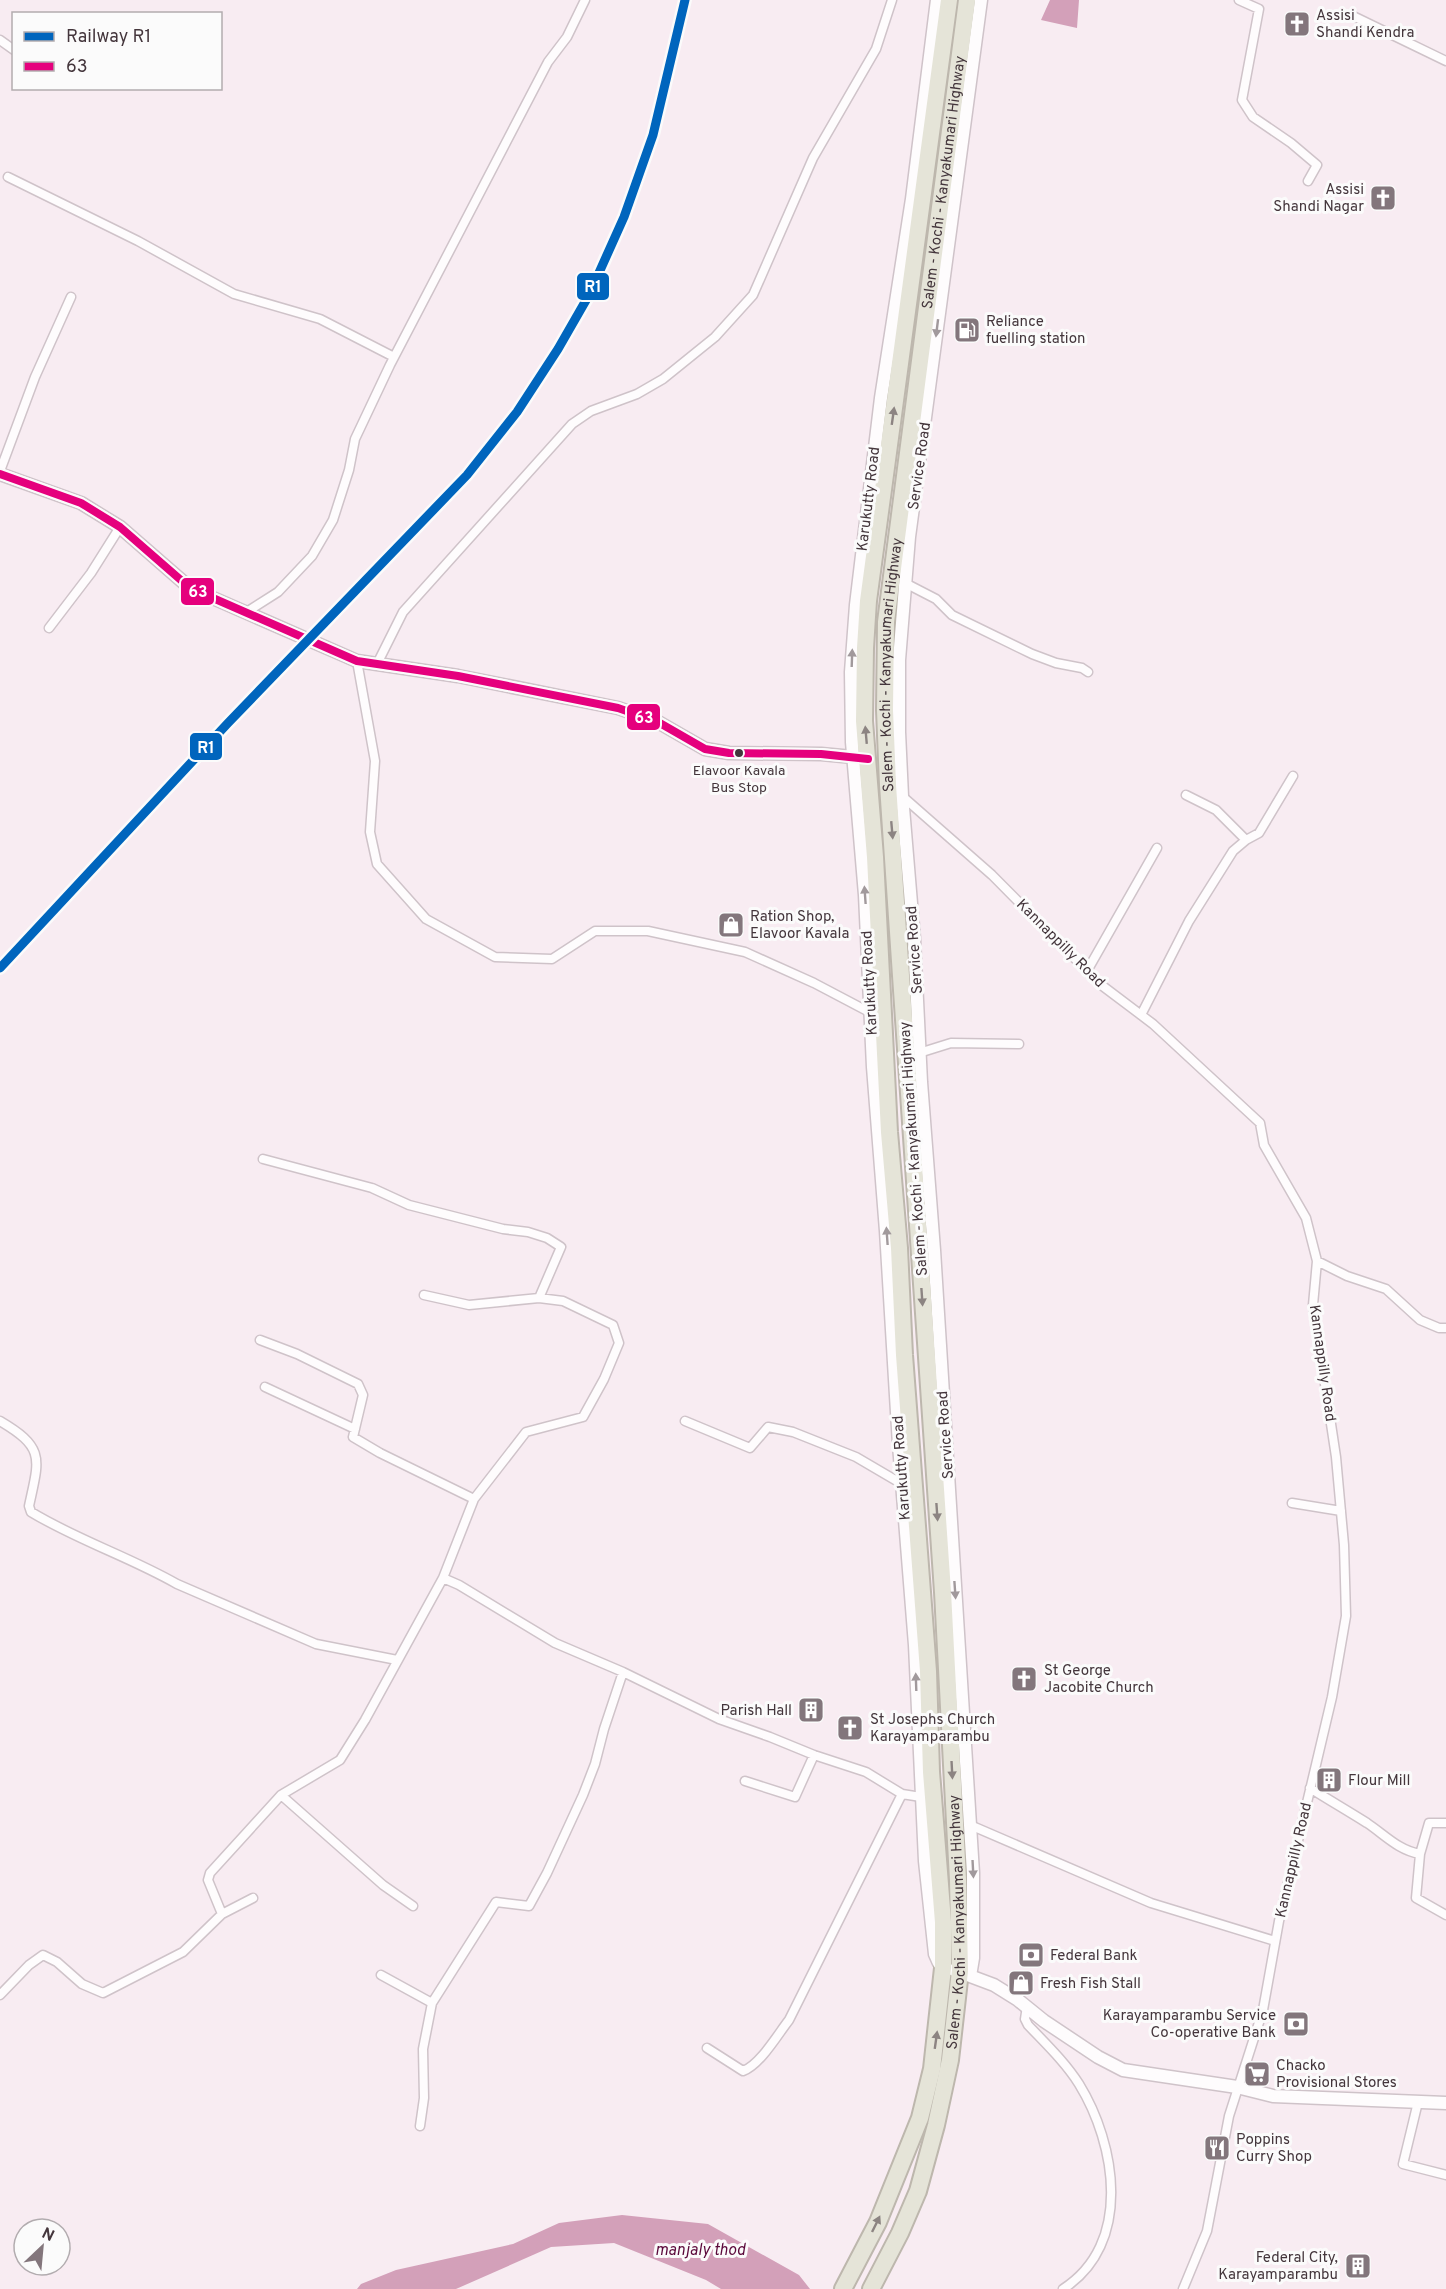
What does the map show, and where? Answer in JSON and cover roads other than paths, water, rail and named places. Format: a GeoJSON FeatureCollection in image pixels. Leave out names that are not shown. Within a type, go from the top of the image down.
{"type":"FeatureCollection","features":[{"type":"Feature","properties":{"kind":"highway","name":"Salem - Kochi - Kanyakumari Highway"},"geometry":{"type":"LineString","coordinates":[[846,2283],[878,2222],[920,2118],[932,2068],[943,1968],[943,1922],[931,1772],[928,1671],[904,1355],[899,1248],[888,1132],[876,880],[860,758],[868,601],[949,0]]}},
{"type":"Feature","properties":{"kind":"highway","name":"Salem - Kochi - Kanyakumari Highway"},"geometry":{"type":"LineString","coordinates":[[871,2288],[900,2233],[918,2191],[951,2060],[965,1973],[943,1592],[888,785],[885,710],[886,622],[967,0]]}},
{"type":"Feature","properties":{"kind":"highway"},"geometry":{"type":"LineString","coordinates":[[888,785],[902,796]]}},
{"type":"Feature","properties":{"kind":"street"},"geometry":{"type":"LineString","coordinates":[[246,613],[278,592],[312,556],[333,520],[349,470],[355,439],[394,357],[548,62],[567,37],[585,0]]}},
{"type":"Feature","properties":{"kind":"street"},"geometry":{"type":"LineString","coordinates":[[377,664],[402,612],[572,424],[591,411],[638,394],[663,379],[715,337],[753,295],[813,158],[876,49],[892,0]]}},
{"type":"Feature","properties":{"kind":"street","name":"Karukutty Road"},"geometry":{"type":"LineString","coordinates":[[937,0],[912,199],[887,352],[857,593],[851,672],[860,758],[871,1012],[902,1484],[915,1645],[921,1797],[935,1954],[943,1968]]}},
{"type":"Feature","properties":{"kind":"street","name":"Service Road"},"geometry":{"type":"LineString","coordinates":[[965,1973],[973,1958],[974,1917],[970,1824],[914,939],[902,796],[898,660],[909,537],[981,0]]}},
{"type":"Feature","properties":{"kind":"street"},"geometry":{"type":"LineString","coordinates":[[1239,0],[1259,9],[1242,100],[1253,117],[1291,143],[1317,165],[1308,181]]}},
{"type":"Feature","properties":{"kind":"street"},"geometry":{"type":"LineString","coordinates":[[1351,15],[1446,62]]}},
{"type":"Feature","properties":{"kind":"street"},"geometry":{"type":"LineString","coordinates":[[8,177],[138,241],[234,294],[320,320],[394,357]]}},
{"type":"Feature","properties":{"kind":"street"},"geometry":{"type":"LineString","coordinates":[[71,297],[35,377],[0,472],[81,503],[120,527],[190,588],[357,661],[458,676],[618,708],[658,722],[705,749],[729,753],[821,754],[860,758]]}},
{"type":"Feature","properties":{"kind":"street"},"geometry":{"type":"LineString","coordinates":[[49,628],[91,573],[120,527]]}},
{"type":"Feature","properties":{"kind":"street"},"geometry":{"type":"LineString","coordinates":[[905,583],[936,599],[952,615],[1032,654],[1056,663],[1082,668],[1088,672]]}},
{"type":"Feature","properties":{"kind":"street"},"geometry":{"type":"LineString","coordinates":[[357,661],[375,761],[370,832],[377,864],[426,919],[495,957],[552,959],[595,931],[648,931],[745,952],[871,1012]]}},
{"type":"Feature","properties":{"kind":"street"},"geometry":{"type":"LineString","coordinates":[[1141,1015],[1189,921],[1233,851],[1259,833],[1293,776]]}},
{"type":"Feature","properties":{"kind":"street"},"geometry":{"type":"LineString","coordinates":[[1186,795],[1216,810],[1246,840]]}},
{"type":"Feature","properties":{"kind":"street","name":"Kannappilly Road"},"geometry":{"type":"LineString","coordinates":[[902,796],[992,875],[1100,984],[1141,1015],[1260,1123],[1264,1144],[1306,1218],[1317,1262],[1313,1305],[1336,1456],[1346,1616],[1332,1697],[1275,1941],[1263,2010],[1237,2087],[1222,2145],[1207,2231],[1183,2289]]}},
{"type":"Feature","properties":{"kind":"street"},"geometry":{"type":"LineString","coordinates":[[1087,971],[1157,848]]}},
{"type":"Feature","properties":{"kind":"street"},"geometry":{"type":"LineString","coordinates":[[920,1053],[951,1043],[1018,1044]]}},
{"type":"Feature","properties":{"kind":"street"},"geometry":{"type":"LineString","coordinates":[[263,1159],[372,1188],[409,1206],[547,1238],[561,1247],[539,1298]]}},
{"type":"Feature","properties":{"kind":"street"},"geometry":{"type":"LineString","coordinates":[[1317,1262],[1347,1276],[1386,1289],[1420,1320],[1439,1328],[1446,1328]]}},
{"type":"Feature","properties":{"kind":"street"},"geometry":{"type":"LineString","coordinates":[[222,1914],[208,1880],[210,1873],[281,1795],[339,1760],[365,1720],[443,1578],[474,1499],[526,1432],[583,1417],[604,1379],[619,1343],[613,1325],[562,1301],[539,1298],[469,1305],[424,1295]]}},
{"type":"Feature","properties":{"kind":"street"},"geometry":{"type":"LineString","coordinates":[[260,1340],[297,1354],[358,1384],[363,1395],[353,1437],[380,1454],[474,1499]]}},
{"type":"Feature","properties":{"kind":"street"},"geometry":{"type":"LineString","coordinates":[[265,1387],[355,1429]]}},
{"type":"Feature","properties":{"kind":"street"},"geometry":{"type":"LineString","coordinates":[[0,1421],[21,1433],[38,1457],[37,1473],[29,1506],[31,1512],[53,1525],[177,1584],[316,1644],[397,1660]]}},
{"type":"Feature","properties":{"kind":"street"},"geometry":{"type":"LineString","coordinates":[[685,1421],[750,1448],[768,1427],[794,1432],[856,1457],[902,1484]]}},
{"type":"Feature","properties":{"kind":"street"},"geometry":{"type":"LineString","coordinates":[[1292,1503],[1341,1511]]}},
{"type":"Feature","properties":{"kind":"street"},"geometry":{"type":"LineString","coordinates":[[443,1578],[459,1585],[555,1643],[623,1672],[719,1719],[866,1772],[902,1794],[921,1797]]}},
{"type":"Feature","properties":{"kind":"street"},"geometry":{"type":"LineString","coordinates":[[420,2126],[424,2098],[423,2049],[432,2003],[495,1902],[529,1906],[583,1795],[595,1764],[623,1672]]}},
{"type":"Feature","properties":{"kind":"street"},"geometry":{"type":"LineString","coordinates":[[745,1781],[795,1797],[814,1755]]}},
{"type":"Feature","properties":{"kind":"street"},"geometry":{"type":"LineString","coordinates":[[1310,1788],[1360,1819],[1394,1845],[1407,1852],[1420,1854]]}},
{"type":"Feature","properties":{"kind":"street"},"geometry":{"type":"LineString","coordinates":[[707,2048],[743,2071],[764,2053],[789,2020],[902,1794]]}},
{"type":"Feature","properties":{"kind":"street"},"geometry":{"type":"LineString","coordinates":[[281,1795],[383,1885],[413,1906]]}},
{"type":"Feature","properties":{"kind":"street"},"geometry":{"type":"LineString","coordinates":[[1446,1823],[1429,1823],[1420,1854],[1416,1898],[1446,1915]]}},
{"type":"Feature","properties":{"kind":"street"},"geometry":{"type":"LineString","coordinates":[[970,1824],[1151,1903],[1275,1941]]}},
{"type":"Feature","properties":{"kind":"street"},"geometry":{"type":"LineString","coordinates":[[0,1995],[29,1965],[44,1955],[57,1962],[82,1984],[103,1993],[183,1952],[222,1914],[253,1898]]}},
{"type":"Feature","properties":{"kind":"street"},"geometry":{"type":"LineString","coordinates":[[943,1968],[965,1973],[994,1985],[1098,2057],[1124,2070],[1237,2087],[1273,2096],[1446,2103]]}},
{"type":"Feature","properties":{"kind":"street"},"geometry":{"type":"LineString","coordinates":[[381,1975],[432,2003]]}},
{"type":"Feature","properties":{"kind":"street"},"geometry":{"type":"LineString","coordinates":[[1027,2006],[1025,2019],[1028,2025],[1061,2060],[1086,2098],[1105,2144],[1112,2179],[1110,2212],[1101,2244],[1085,2270],[1063,2289]]}},
{"type":"Feature","properties":{"kind":"street"},"geometry":{"type":"LineString","coordinates":[[1418,2102],[1403,2164],[1446,2175]]}},
{"type":"Feature","properties":{"kind":"water"},"geometry":{"type":"Polygon","coordinates":[[[1050,0],[1079,0],[1077,28],[1041,20],[1050,0]]]}},
{"type":"Feature","properties":{"kind":"water","name":"manjaly thod"},"geometry":{"type":"Polygon","coordinates":[[[622,2215],[708,2224],[799,2275],[810,2289],[721,2289],[706,2280],[614,2243],[551,2247],[456,2289],[357,2289],[361,2284],[396,2270],[513,2244],[559,2223],[622,2215]]]}},
{"type":"Feature","properties":{"kind":"rail line","name":"R1"},"geometry":{"type":"LineString","coordinates":[[0,968],[228,723],[467,475],[517,412],[558,349],[589,295],[624,217],[653,135],[685,0]]}},
{"type":"Feature","properties":{"kind":"place","name":"Assisi Shandi Kendra"},"geometry":{"type":"Point","coordinates":[1297,24]}},
{"type":"Feature","properties":{"kind":"place","name":"Assisi Shandi Nagar"},"geometry":{"type":"Point","coordinates":[1383,198]}},
{"type":"Feature","properties":{"kind":"place","name":"Reliance fuelling station"},"geometry":{"type":"Point","coordinates":[967,330]}},
{"type":"Feature","properties":{"kind":"place","name":"Elavoor Kavala Bus Stop"},"geometry":{"type":"Point","coordinates":[739,753]}},
{"type":"Feature","properties":{"kind":"place","name":"Ration Shop, Elavoor Kavala"},"geometry":{"type":"Point","coordinates":[731,925]}},
{"type":"Feature","properties":{"kind":"place","name":"St George Jacobite Church"},"geometry":{"type":"Point","coordinates":[1024,1679]}},
{"type":"Feature","properties":{"kind":"place","name":"Parish Hall"},"geometry":{"type":"Point","coordinates":[811,1710]}},
{"type":"Feature","properties":{"kind":"place","name":"St Josephs Church Karayamparambu"},"geometry":{"type":"Point","coordinates":[850,1728]}},
{"type":"Feature","properties":{"kind":"place","name":"Flour Mill"},"geometry":{"type":"Point","coordinates":[1329,1780]}},
{"type":"Feature","properties":{"kind":"place","name":"Federal Bank"},"geometry":{"type":"Point","coordinates":[1031,1955]}},
{"type":"Feature","properties":{"kind":"place","name":"Fresh Fish Stall"},"geometry":{"type":"Point","coordinates":[1021,1983]}},
{"type":"Feature","properties":{"kind":"place","name":"Karayamparambu Service Co-operative Bank"},"geometry":{"type":"Point","coordinates":[1296,2024]}},
{"type":"Feature","properties":{"kind":"place","name":"Chacko Provisional Stores"},"geometry":{"type":"Point","coordinates":[1257,2074]}},
{"type":"Feature","properties":{"kind":"place","name":"Poppins Curry Shop"},"geometry":{"type":"Point","coordinates":[1217,2148]}},
{"type":"Feature","properties":{"kind":"place","name":"Federal City, Karayamparambu"},"geometry":{"type":"Point","coordinates":[1358,2266]}}]}
